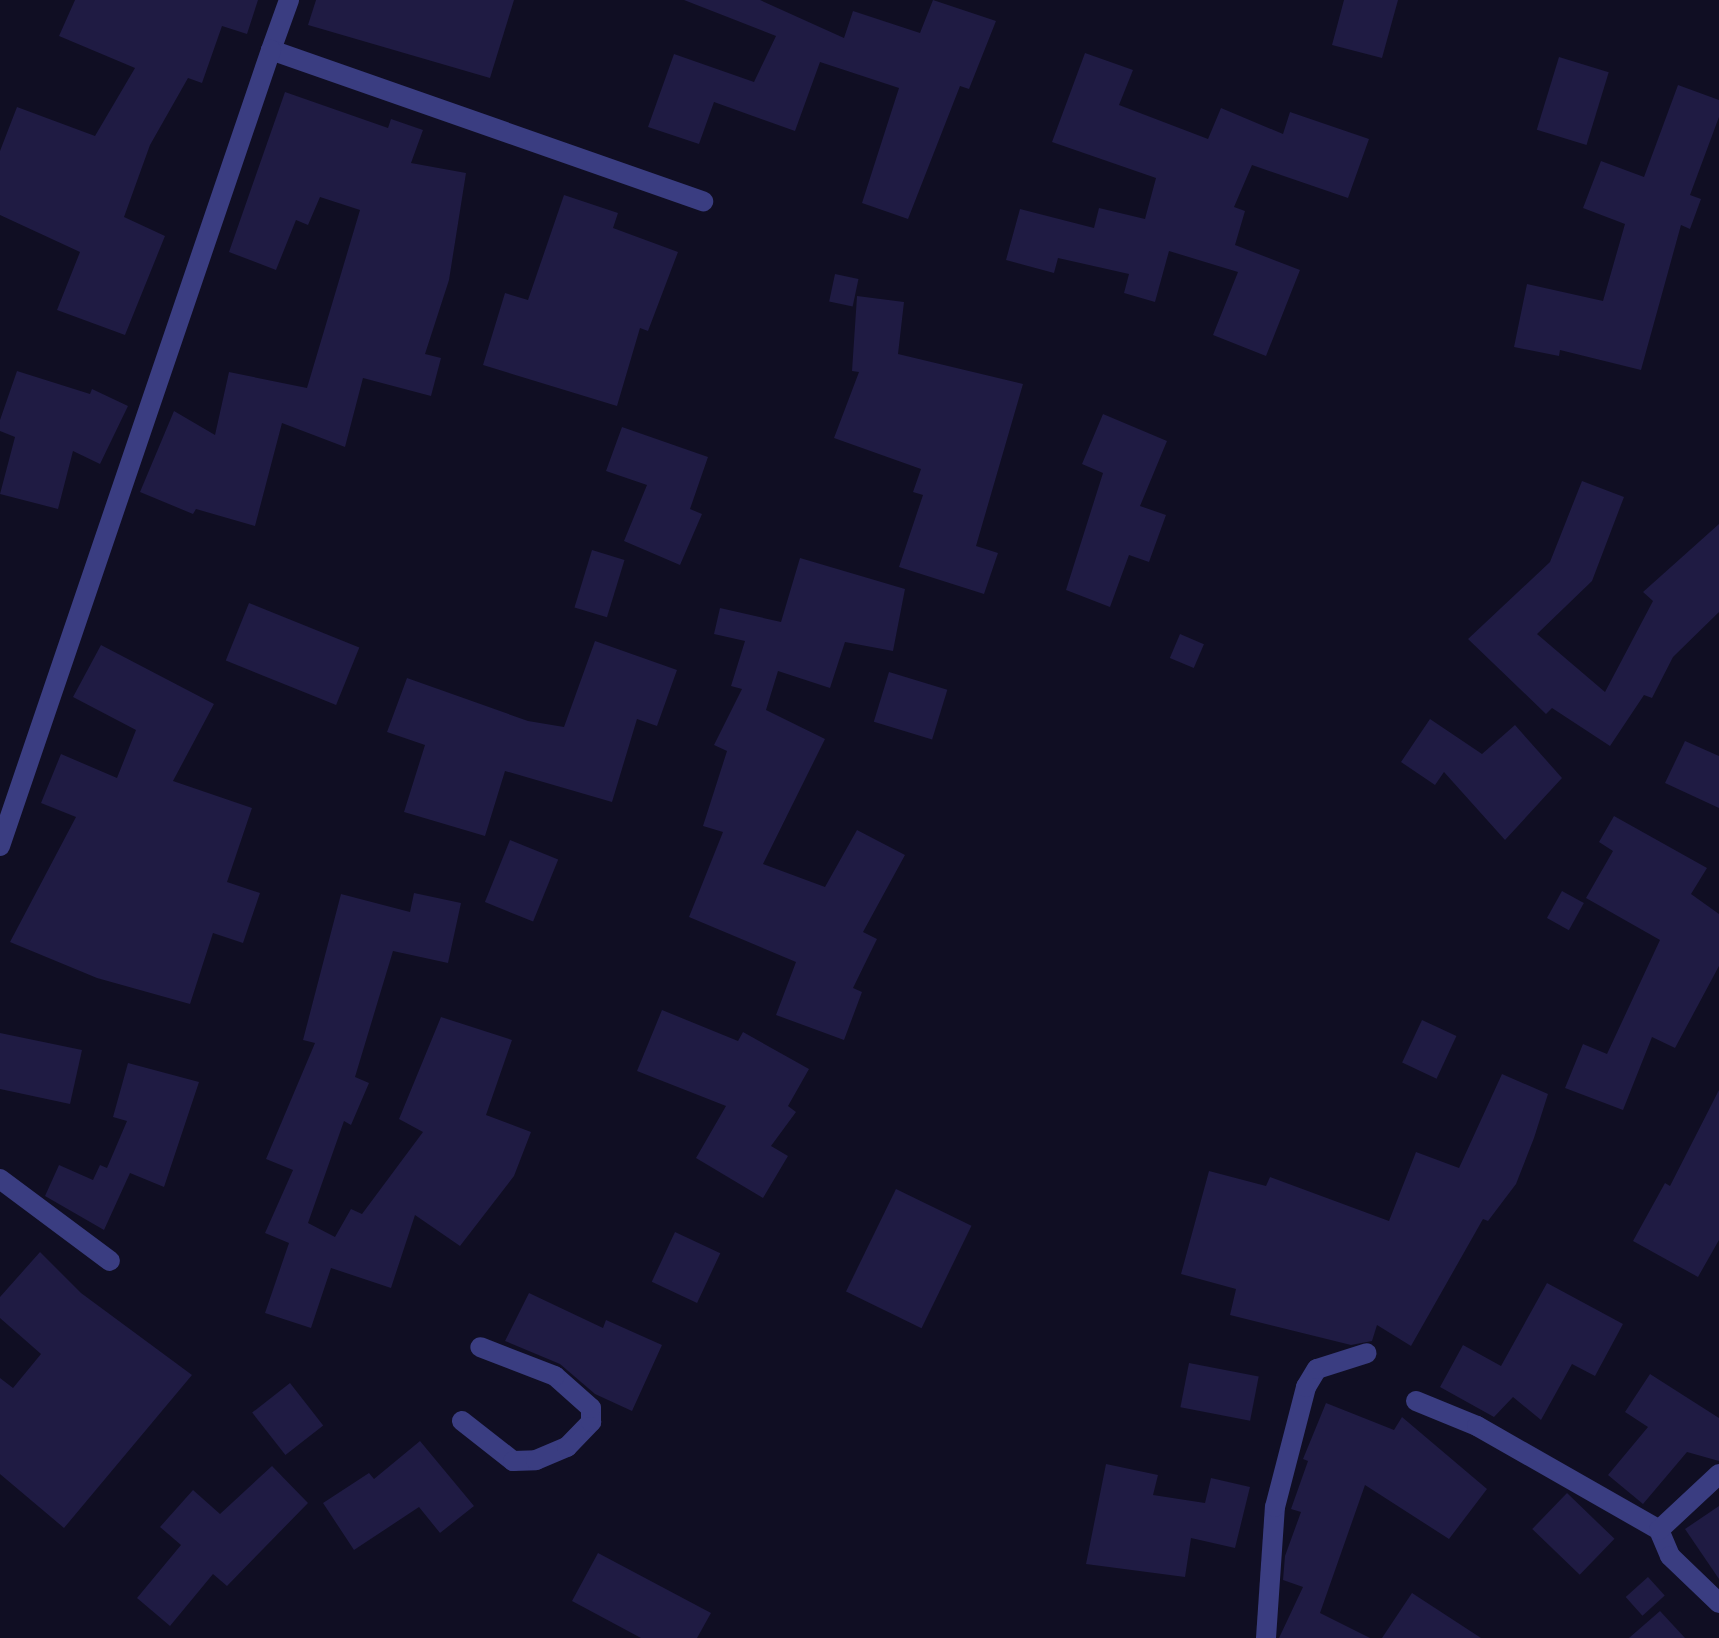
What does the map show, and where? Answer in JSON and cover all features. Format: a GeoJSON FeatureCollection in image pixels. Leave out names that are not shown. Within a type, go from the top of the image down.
{"type":"FeatureCollection","features":[{"type":"Feature","properties":{"kind":"street"},"geometry":{"type":"LineString","coordinates":[[0,846],[289,0]]}},
{"type":"Feature","properties":{"kind":"street"},"geometry":{"type":"LineString","coordinates":[[271,50],[703,201]]}},
{"type":"Feature","properties":{"kind":"street"},"geometry":{"type":"LineString","coordinates":[[0,1179],[110,1261]]}},
{"type":"Feature","properties":{"kind":"street"},"geometry":{"type":"LineString","coordinates":[[462,1421],[513,1461],[536,1460],[567,1447],[591,1422],[591,1408],[555,1376],[480,1347]]}},
{"type":"Feature","properties":{"kind":"street"},"geometry":{"type":"LineString","coordinates":[[1266,1638],[1275,1507],[1306,1387],[1317,1369],[1367,1353]]}},
{"type":"Feature","properties":{"kind":"street"},"geometry":{"type":"LineString","coordinates":[[1416,1401],[1477,1426],[1659,1530],[1670,1556],[1719,1603]]}},
{"type":"Feature","properties":{"kind":"street"},"geometry":{"type":"LineString","coordinates":[[1659,1530],[1719,1474]]}},
{"type":"Feature","properties":{"kind":"building"},"geometry":{"type":"Polygon","coordinates":[[[75,0],[258,0],[247,34],[222,26],[202,83],[188,78],[150,145],[124,217],[165,236],[125,335],[57,310],[80,252],[0,215],[0,151],[17,107],[95,136],[135,68],[59,36],[75,0]]]}},
{"type":"Feature","properties":{"kind":"building"},"geometry":{"type":"Polygon","coordinates":[[[316,0],[514,0],[490,78],[308,25],[316,0]]]}},
{"type":"Feature","properties":{"kind":"building"},"geometry":{"type":"Polygon","coordinates":[[[684,0],[760,0],[844,38],[853,11],[920,33],[933,0],[996,21],[969,89],[960,86],[908,219],[862,203],[899,88],[820,62],[795,131],[714,102],[699,144],[648,127],[674,54],[754,82],[776,36],[684,0]]]}},
{"type":"Feature","properties":{"kind":"building"},"geometry":{"type":"Polygon","coordinates":[[[1344,0],[1398,0],[1382,58],[1332,45],[1344,0]]]}},
{"type":"Feature","properties":{"kind":"building"},"geometry":{"type":"Polygon","coordinates":[[[1085,53],[1133,70],[1119,105],[1208,139],[1221,108],[1283,134],[1290,112],[1369,139],[1348,198],[1252,165],[1234,207],[1245,211],[1235,245],[1300,270],[1266,356],[1213,335],[1238,272],[1169,251],[1155,302],[1124,293],[1129,274],[1058,258],[1054,273],[1006,260],[1020,209],[1094,228],[1099,208],[1145,219],[1156,178],[1052,142],[1085,53]]]}},
{"type":"Feature","properties":{"kind":"building"},"geometry":{"type":"Polygon","coordinates":[[[1559,57],[1609,72],[1587,145],[1537,130],[1559,57]]]}},
{"type":"Feature","properties":{"kind":"building"},"geometry":{"type":"Polygon","coordinates":[[[1678,85],[1719,100],[1719,117],[1690,195],[1701,199],[1690,229],[1681,225],[1641,370],[1560,350],[1559,356],[1514,347],[1527,284],[1603,301],[1625,224],[1583,208],[1601,161],[1644,177],[1678,85]]]}},
{"type":"Feature","properties":{"kind":"building"},"geometry":{"type":"Polygon","coordinates":[[[285,92],[388,128],[391,119],[423,130],[411,163],[466,173],[449,280],[425,354],[441,358],[431,396],[363,378],[345,447],[282,423],[255,526],[196,509],[193,514],[140,492],[174,411],[215,435],[229,372],[307,388],[360,210],[320,197],[308,225],[296,220],[276,270],[229,252],[285,92]]]}},
{"type":"Feature","properties":{"kind":"building"},"geometry":{"type":"Polygon","coordinates":[[[564,195],[618,213],[613,228],[678,252],[648,331],[640,328],[617,406],[483,365],[505,293],[528,300],[564,195]]]}},
{"type":"Feature","properties":{"kind":"building"},"geometry":{"type":"Polygon","coordinates":[[[835,274],[858,279],[853,306],[829,301],[835,274]]]}},
{"type":"Feature","properties":{"kind":"building"},"geometry":{"type":"Polygon","coordinates":[[[857,296],[904,302],[898,354],[1023,384],[976,546],[998,553],[984,594],[899,567],[923,495],[913,492],[921,469],[834,438],[859,372],[852,371],[857,296]]]}},
{"type":"Feature","properties":{"kind":"building"},"geometry":{"type":"Polygon","coordinates":[[[17,371],[90,394],[92,389],[128,406],[100,464],[73,451],[58,509],[0,494],[15,437],[0,431],[0,420],[17,371]]]}},
{"type":"Feature","properties":{"kind":"building"},"geometry":{"type":"Polygon","coordinates":[[[1103,414],[1167,441],[1140,506],[1166,515],[1149,562],[1129,555],[1110,607],[1066,590],[1103,473],[1082,464],[1103,414]]]}},
{"type":"Feature","properties":{"kind":"building"},"geometry":{"type":"Polygon","coordinates":[[[622,427],[708,457],[690,509],[702,514],[680,565],[624,541],[647,485],[606,471],[622,427]]]}},
{"type":"Feature","properties":{"kind":"building"},"geometry":{"type":"Polygon","coordinates":[[[1582,481],[1624,497],[1592,581],[1537,634],[1605,692],[1653,601],[1643,592],[1719,524],[1719,612],[1673,657],[1652,698],[1644,695],[1610,746],[1552,708],[1546,714],[1468,639],[1550,562],[1582,481]]]}},
{"type":"Feature","properties":{"kind":"building"},"geometry":{"type":"Polygon","coordinates":[[[592,550],[625,560],[607,617],[574,607],[592,550]]]}},
{"type":"Feature","properties":{"kind":"building"},"geometry":{"type":"Polygon","coordinates":[[[800,558],[905,589],[893,651],[845,642],[830,688],[778,671],[766,710],[825,739],[763,864],[825,887],[857,830],[905,855],[863,932],[877,939],[853,988],[862,992],[844,1040],[776,1015],[796,962],[689,917],[723,832],[703,826],[727,751],[714,745],[742,689],[731,686],[745,641],[714,634],[720,608],[781,622],[800,558]]]}},
{"type":"Feature","properties":{"kind":"building"},"geometry":{"type":"Polygon","coordinates":[[[249,603],[359,648],[336,705],[226,660],[249,603]]]}},
{"type":"Feature","properties":{"kind":"building"},"geometry":{"type":"Polygon","coordinates":[[[1180,634],[1204,644],[1194,668],[1170,658],[1180,634]]]}},
{"type":"Feature","properties":{"kind":"building"},"geometry":{"type":"Polygon","coordinates":[[[595,641],[677,670],[657,726],[637,719],[612,802],[505,771],[485,836],[404,812],[425,745],[387,732],[407,678],[528,721],[564,727],[595,641]]]}},
{"type":"Feature","properties":{"kind":"building"},"geometry":{"type":"Polygon","coordinates":[[[101,645],[214,704],[173,781],[252,808],[227,882],[260,893],[243,943],[213,933],[190,1004],[97,978],[10,942],[76,817],[41,803],[61,754],[117,778],[136,730],[73,697],[101,645]]]}},
{"type":"Feature","properties":{"kind":"building"},"geometry":{"type":"Polygon","coordinates":[[[889,672],[947,690],[932,740],[874,722],[889,672]]]}},
{"type":"Feature","properties":{"kind":"building"},"geometry":{"type":"Polygon","coordinates":[[[1430,719],[1482,754],[1515,725],[1562,778],[1505,840],[1444,772],[1435,785],[1401,762],[1430,719]]]}},
{"type":"Feature","properties":{"kind":"building"},"geometry":{"type":"Polygon","coordinates":[[[1685,741],[1719,756],[1719,808],[1665,783],[1685,741]]]}},
{"type":"Feature","properties":{"kind":"building"},"geometry":{"type":"Polygon","coordinates":[[[1614,816],[1707,868],[1691,894],[1719,914],[1719,966],[1675,1048],[1652,1037],[1623,1110],[1565,1088],[1583,1044],[1607,1054],[1660,940],[1586,898],[1613,851],[1599,842],[1614,816]]]}},
{"type":"Feature","properties":{"kind":"building"},"geometry":{"type":"Polygon","coordinates":[[[510,840],[558,859],[533,922],[485,902],[510,840]]]}},
{"type":"Feature","properties":{"kind":"building"},"geometry":{"type":"Polygon","coordinates":[[[1562,891],[1584,903],[1569,930],[1547,918],[1562,891]]]}},
{"type":"Feature","properties":{"kind":"building"},"geometry":{"type":"Polygon","coordinates":[[[414,893],[461,903],[448,963],[393,951],[355,1077],[369,1083],[351,1125],[344,1121],[308,1223],[335,1237],[351,1209],[362,1214],[423,1132],[399,1119],[441,1017],[512,1040],[486,1115],[531,1132],[514,1176],[460,1246],[415,1215],[391,1288],[331,1268],[311,1328],[265,1313],[289,1243],[265,1233],[293,1170],[266,1159],[315,1043],[303,1040],[341,894],[410,912],[414,893]]]}},
{"type":"Feature","properties":{"kind":"building"},"geometry":{"type":"Polygon","coordinates":[[[662,1010],[738,1041],[743,1032],[809,1069],[788,1106],[796,1112],[771,1146],[788,1156],[763,1198],[696,1158],[726,1106],[637,1071],[662,1010]]]}},
{"type":"Feature","properties":{"kind":"building"},"geometry":{"type":"Polygon","coordinates":[[[1422,1020],[1456,1036],[1437,1079],[1402,1063],[1422,1020]]]}},
{"type":"Feature","properties":{"kind":"building"},"geometry":{"type":"Polygon","coordinates":[[[0,1033],[82,1050],[70,1104],[0,1089],[0,1033]]]}},
{"type":"Feature","properties":{"kind":"building"},"geometry":{"type":"Polygon","coordinates":[[[128,1063],[199,1082],[164,1187],[130,1173],[104,1230],[45,1196],[59,1165],[93,1180],[100,1165],[107,1168],[127,1121],[113,1117],[128,1063]]]}},
{"type":"Feature","properties":{"kind":"building"},"geometry":{"type":"Polygon","coordinates":[[[1502,1074],[1548,1094],[1534,1138],[1516,1184],[1488,1221],[1483,1219],[1411,1346],[1377,1325],[1372,1341],[1351,1345],[1230,1315],[1236,1289],[1181,1274],[1209,1171],[1266,1186],[1270,1177],[1389,1221],[1416,1152],[1459,1168],[1502,1074]]]}},
{"type":"Feature","properties":{"kind":"building"},"geometry":{"type":"Polygon","coordinates":[[[1719,1090],[1719,1240],[1698,1277],[1633,1241],[1665,1183],[1670,1186],[1719,1090]]]}},
{"type":"Feature","properties":{"kind":"building"},"geometry":{"type":"Polygon","coordinates":[[[896,1189],[971,1226],[922,1328],[846,1291],[896,1189]]]}},
{"type":"Feature","properties":{"kind":"building"},"geometry":{"type":"Polygon","coordinates":[[[675,1232],[720,1253],[697,1303],[652,1282],[675,1232]]]}},
{"type":"Feature","properties":{"kind":"building"},"geometry":{"type":"Polygon","coordinates":[[[40,1252],[81,1293],[192,1375],[64,1528],[0,1474],[0,1378],[13,1388],[41,1354],[0,1318],[0,1297],[40,1252]]]}},
{"type":"Feature","properties":{"kind":"building"},"geometry":{"type":"Polygon","coordinates":[[[1547,1283],[1623,1324],[1595,1376],[1572,1364],[1541,1420],[1513,1397],[1494,1417],[1440,1387],[1463,1345],[1501,1366],[1547,1283]]]}},
{"type":"Feature","properties":{"kind":"building"},"geometry":{"type":"Polygon","coordinates":[[[529,1293],[603,1328],[606,1320],[662,1345],[632,1411],[595,1394],[560,1364],[505,1341],[529,1293]]]}},
{"type":"Feature","properties":{"kind":"building"},"geometry":{"type":"Polygon","coordinates":[[[1189,1363],[1259,1377],[1250,1421],[1180,1407],[1189,1363]]]}},
{"type":"Feature","properties":{"kind":"building"},"geometry":{"type":"Polygon","coordinates":[[[1650,1374],[1719,1418],[1719,1461],[1687,1452],[1643,1504],[1608,1475],[1648,1427],[1625,1412],[1650,1374]]]}},
{"type":"Feature","properties":{"kind":"building"},"geometry":{"type":"Polygon","coordinates":[[[290,1383],[323,1426],[285,1455],[252,1413],[290,1383]]]}},
{"type":"Feature","properties":{"kind":"building"},"geometry":{"type":"Polygon","coordinates":[[[1326,1403],[1394,1430],[1402,1417],[1487,1489],[1449,1539],[1365,1485],[1320,1613],[1370,1638],[1279,1638],[1303,1587],[1283,1580],[1285,1556],[1301,1512],[1291,1509],[1308,1461],[1303,1459],[1326,1403]]]}},
{"type":"Feature","properties":{"kind":"building"},"geometry":{"type":"Polygon","coordinates":[[[420,1441],[474,1506],[440,1533],[419,1507],[354,1550],[323,1503],[369,1473],[374,1479],[420,1441]]]}},
{"type":"Feature","properties":{"kind":"building"},"geometry":{"type":"Polygon","coordinates":[[[1106,1464],[1158,1475],[1153,1495],[1205,1503],[1211,1478],[1250,1487],[1235,1548],[1191,1538],[1185,1577],[1086,1564],[1106,1464]]]}},
{"type":"Feature","properties":{"kind":"building"},"geometry":{"type":"Polygon","coordinates":[[[272,1466],[308,1503],[227,1586],[213,1574],[170,1626],[137,1598],[181,1545],[160,1527],[193,1490],[220,1514],[272,1466]]]}},
{"type":"Feature","properties":{"kind":"building"},"geometry":{"type":"Polygon","coordinates":[[[1567,1493],[1614,1539],[1580,1575],[1532,1529],[1567,1493]]]}},
{"type":"Feature","properties":{"kind":"building"},"geometry":{"type":"Polygon","coordinates":[[[1719,1506],[1719,1579],[1685,1529],[1719,1506]]]}},
{"type":"Feature","properties":{"kind":"building"},"geometry":{"type":"Polygon","coordinates":[[[598,1553],[711,1613],[697,1638],[641,1638],[572,1601],[598,1553]]]}},
{"type":"Feature","properties":{"kind":"building"},"geometry":{"type":"Polygon","coordinates":[[[1648,1577],[1665,1596],[1642,1616],[1626,1597],[1648,1577]]]}},
{"type":"Feature","properties":{"kind":"building"},"geometry":{"type":"Polygon","coordinates":[[[1412,1593],[1481,1638],[1382,1638],[1412,1593]]]}},
{"type":"Feature","properties":{"kind":"building"},"geometry":{"type":"Polygon","coordinates":[[[1660,1611],[1685,1638],[1629,1638],[1660,1611]]]}}]}
